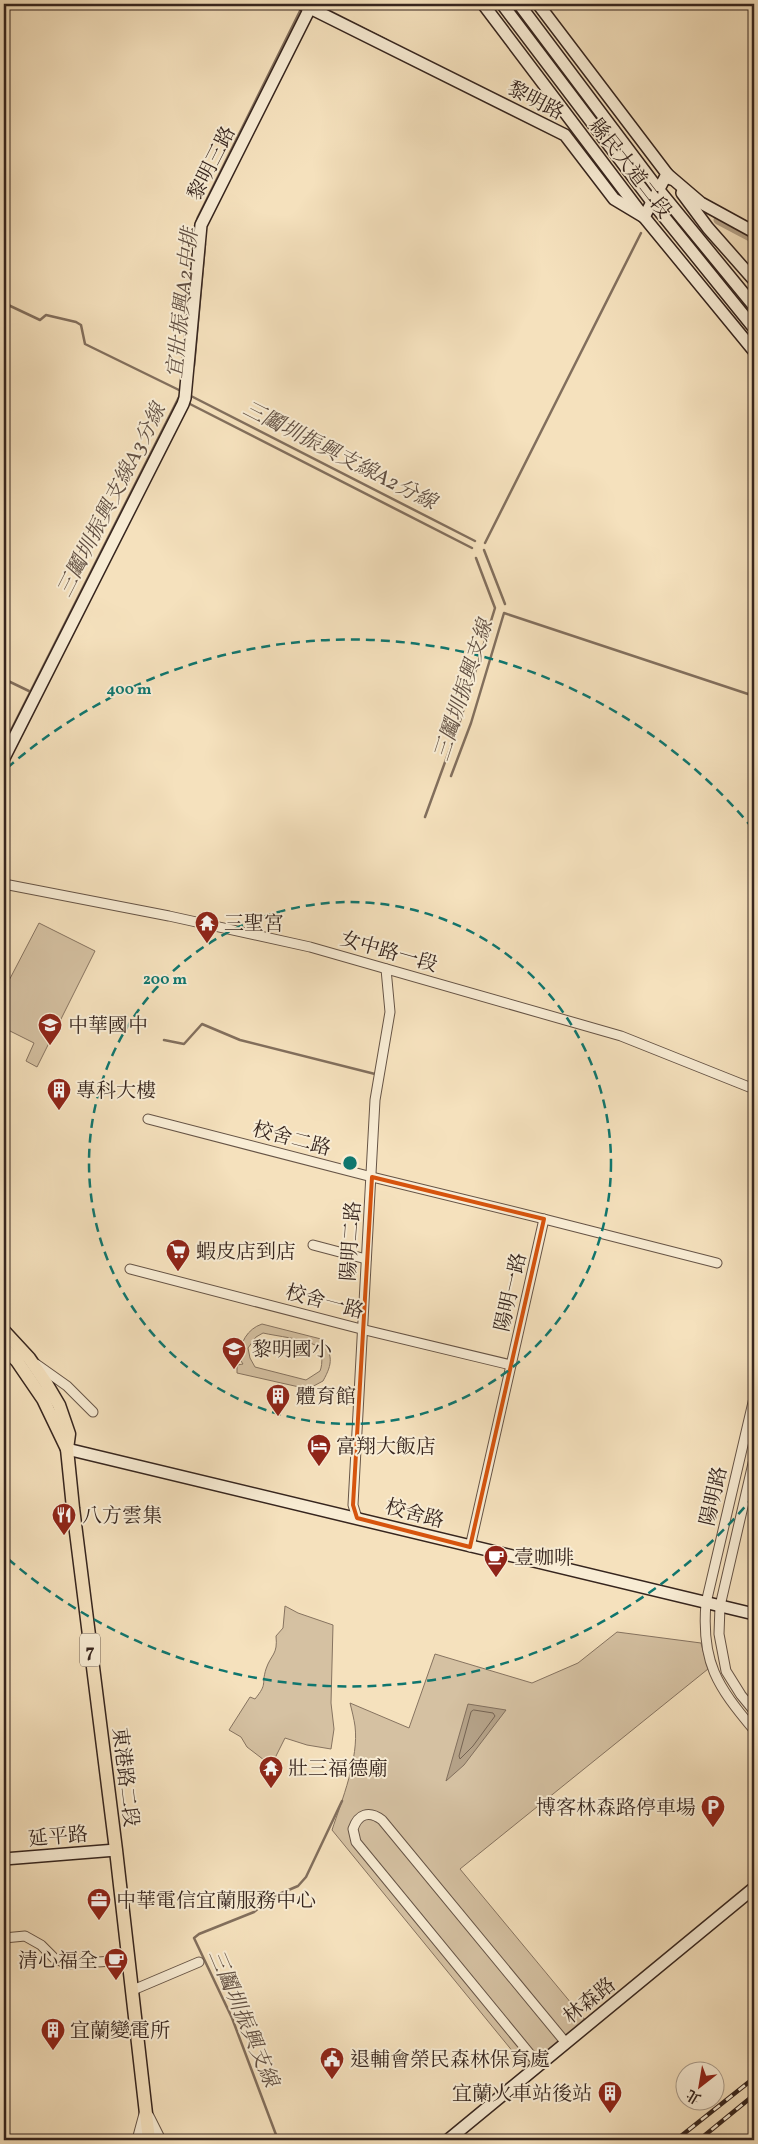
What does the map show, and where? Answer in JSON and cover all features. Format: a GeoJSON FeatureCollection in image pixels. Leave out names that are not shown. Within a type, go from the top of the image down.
{"type":"FeatureCollection","features":[{"type":"Feature","properties":{"kind":"main road","name":"東港路二段"},"geometry":{"type":"LineString","coordinates":[[4,1332],[29,1358],[46,1382],[59,1405],[69,1434],[67,1449],[95,1691],[133,1990],[145,2109]]}},
{"type":"Feature","properties":{"kind":"main road","name":"東港路二段"},"geometry":{"type":"LineString","coordinates":[[4,1348],[17,1361],[43,1399],[67,1449]]}},
{"type":"Feature","properties":{"kind":"main road","name":"7"},"geometry":{"type":"LineString","coordinates":[[145,2109],[149,2140]]}},
{"type":"Feature","properties":{"kind":"street","name":"縣民大道二段"},"geometry":{"type":"LineString","coordinates":[[483,4],[644,217],[754,351]]}},
{"type":"Feature","properties":{"kind":"street","name":"縣民大道二段"},"geometry":{"type":"LineString","coordinates":[[502,4],[652,202],[754,328]]}},
{"type":"Feature","properties":{"kind":"street","name":"縣民大道二段"},"geometry":{"type":"LineString","coordinates":[[519,4],[658,189],[754,306]]}},
{"type":"Feature","properties":{"kind":"street","name":"縣民大道二段"},"geometry":{"type":"LineString","coordinates":[[538,4],[708,228],[754,280]]}},
{"type":"Feature","properties":{"kind":"street","name":"黎明路"},"geometry":{"type":"LineString","coordinates":[[308,5],[565,136],[614,199],[644,217]]}},
{"type":"Feature","properties":{"kind":"street","name":"黎明三路"},"geometry":{"type":"LineString","coordinates":[[4,758],[183,404],[201,225],[308,5]]}},
{"type":"Feature","properties":{"kind":"street"},"geometry":{"type":"LineString","coordinates":[[565,136],[572,123]]}},
{"type":"Feature","properties":{"kind":"street"},"geometry":{"type":"LineString","coordinates":[[644,217],[667,174],[701,204],[754,232]]}},
{"type":"Feature","properties":{"kind":"street"},"geometry":{"type":"LineString","coordinates":[[708,228],[708,222],[711,217],[716,214],[722,215]]}},
{"type":"Feature","properties":{"kind":"street","name":"女中路一段"},"geometry":{"type":"LineString","coordinates":[[4,884],[259,935],[386,969],[621,1036],[754,1089]]}},
{"type":"Feature","properties":{"kind":"street","name":"陽明二路"},"geometry":{"type":"LineString","coordinates":[[357,1518],[353,1504],[361,1329],[372,1177],[375,1100],[390,1012],[386,969]]}},
{"type":"Feature","properties":{"kind":"street","name":"校舍二路"},"geometry":{"type":"LineString","coordinates":[[148,1119],[544,1219]]}},
{"type":"Feature","properties":{"kind":"street"},"geometry":{"type":"LineString","coordinates":[[544,1219],[717,1263]]}},
{"type":"Feature","properties":{"kind":"street","name":"陽明一路"},"geometry":{"type":"LineString","coordinates":[[470,1547],[544,1219]]}},
{"type":"Feature","properties":{"kind":"street"},"geometry":{"type":"LineString","coordinates":[[313,1245],[366,1259]]}},
{"type":"Feature","properties":{"kind":"street","name":"校舍一路"},"geometry":{"type":"LineString","coordinates":[[130,1269],[511,1366]]}},
{"type":"Feature","properties":{"kind":"street"},"geometry":{"type":"LineString","coordinates":[[29,1358],[67,1386],[93,1412]]}},
{"type":"Feature","properties":{"kind":"street","name":"陽明路"},"geometry":{"type":"LineString","coordinates":[[754,1398],[706,1603],[704,1624],[705,1646],[714,1674],[732,1704],[754,1730]]}},
{"type":"Feature","properties":{"kind":"street","name":"校舍路"},"geometry":{"type":"LineString","coordinates":[[67,1449],[754,1614]]}},
{"type":"Feature","properties":{"kind":"street","name":"陽明路"},"geometry":{"type":"LineString","coordinates":[[754,1459],[720,1606],[718,1634],[724,1666],[741,1695],[754,1711]]}},
{"type":"Feature","properties":{"kind":"street"},"geometry":{"type":"LineString","coordinates":[[539,2065],[356,1842],[353,1829],[360,1817],[372,1814],[382,1820],[566,2043]]}},
{"type":"Feature","properties":{"kind":"street","name":"延平路"},"geometry":{"type":"LineString","coordinates":[[4,1859],[116,1850]]}},
{"type":"Feature","properties":{"kind":"street","name":"林森路"},"geometry":{"type":"LineString","coordinates":[[448,2140],[754,1888]]}},
{"type":"Feature","properties":{"kind":"street"},"geometry":{"type":"LineString","coordinates":[[4,1938],[25,1936],[41,1946],[54,1958],[67,1964],[129,1960]]}},
{"type":"Feature","properties":{"kind":"street"},"geometry":{"type":"LineString","coordinates":[[133,1990],[199,1962]]}},
{"type":"Feature","properties":{"kind":"street","name":"東港路二段"},"geometry":{"type":"LineString","coordinates":[[137,2140],[145,2109]]}},
{"type":"Feature","properties":{"kind":"street","name":"東港路二段"},"geometry":{"type":"LineString","coordinates":[[145,2109],[161,2140]]}},
{"type":"Feature","properties":{"kind":"highlighted area"},"geometry":{"type":"Polygon","coordinates":[[[372,1177],[544,1219],[470,1547],[357,1518],[353,1505],[372,1177]]]}},
{"type":"Feature","properties":{"kind":"shaded area"},"geometry":{"type":"Polygon","coordinates":[[[39,923],[95,951],[37,1067],[26,1061],[34,1043],[4,1028],[4,990],[39,923]]]}},
{"type":"Feature","properties":{"kind":"shaded area"},"geometry":{"type":"Polygon","coordinates":[[[262,1324],[321,1339],[330,1355],[329,1369],[323,1381],[308,1389],[237,1373],[237,1365],[243,1364],[239,1358],[245,1337],[262,1324]],[[263,1333],[256,1337],[248,1348],[250,1358],[255,1367],[306,1380],[320,1371],[322,1357],[320,1350],[315,1345],[297,1339],[263,1333]]]}},
{"type":"Feature","properties":{"kind":"shaded area"},"geometry":{"type":"Polygon","coordinates":[[[285,1606],[298,1613],[333,1625],[331,1703],[334,1729],[331,1749],[307,1745],[285,1738],[274,1760],[264,1760],[247,1747],[241,1737],[229,1730],[250,1697],[255,1699],[262,1690],[266,1669],[275,1651],[276,1636],[283,1628],[285,1606]]]}},
{"type":"Feature","properties":{"kind":"shaded area"},"geometry":{"type":"Polygon","coordinates":[[[617,1632],[701,1643],[708,1669],[460,1869],[586,2021],[527,2069],[332,1830],[349,1779],[356,1738],[350,1703],[409,1728],[435,1654],[532,1683],[578,1663],[617,1632]]]}},
{"type":"Feature","properties":{"kind":"water"},"geometry":{"type":"Polygon","coordinates":[[[468,1704],[506,1710],[464,1765],[446,1781],[468,1704]]]}},
{"type":"Feature","properties":{"kind":"waterway","name":"三鬮圳振興支線A3分線"},"geometry":{"type":"LineString","coordinates":[[193,252],[195,226],[198,217],[301,9],[291,4]]}},
{"type":"Feature","properties":{"kind":"waterway"},"geometry":{"type":"LineString","coordinates":[[322,7],[387,40]]}},
{"type":"Feature","properties":{"kind":"waterway","name":"宜壯振興A2中排"},"geometry":{"type":"LineString","coordinates":[[718,220],[754,239]]}},
{"type":"Feature","properties":{"kind":"waterway"},"geometry":{"type":"LineString","coordinates":[[485,543],[641,233]]}},
{"type":"Feature","properties":{"kind":"waterway","name":"宜壯振興A2中排"},"geometry":{"type":"LineString","coordinates":[[194,366],[205,244]]}},
{"type":"Feature","properties":{"kind":"waterway"},"geometry":{"type":"LineString","coordinates":[[4,303],[40,320],[46,315],[76,322],[81,325],[85,344],[181,391]]}},
{"type":"Feature","properties":{"kind":"waterway","name":"三鬮圳振興支線A3分線"},"geometry":{"type":"LineString","coordinates":[[4,744],[180,395]]}},
{"type":"Feature","properties":{"kind":"waterway","name":"三鬮圳振興支線A2分線"},"geometry":{"type":"LineString","coordinates":[[191,396],[475,541]]}},
{"type":"Feature","properties":{"kind":"waterway","name":"宜壯振興A2中排"},"geometry":{"type":"LineString","coordinates":[[188,401],[188,403],[472,548]]}},
{"type":"Feature","properties":{"kind":"waterway","name":"三鬮圳振興支線A2分線"},"geometry":{"type":"LineString","coordinates":[[484,550],[505,604]]}},
{"type":"Feature","properties":{"kind":"waterway"},"geometry":{"type":"LineString","coordinates":[[425,817],[460,721],[495,608],[476,558]]}},
{"type":"Feature","properties":{"kind":"waterway","name":"三鬮圳振興支線A2分線"},"geometry":{"type":"LineString","coordinates":[[451,776],[471,723],[504,613],[754,696]]}},
{"type":"Feature","properties":{"kind":"waterway"},"geometry":{"type":"LineString","coordinates":[[4,679],[31,692]]}},
{"type":"Feature","properties":{"kind":"waterway","name":"三鬮圳振興支線A3分線"},"geometry":{"type":"LineString","coordinates":[[164,1040],[184,1044],[202,1024],[240,1040],[375,1074]]}},
{"type":"Feature","properties":{"kind":"waterway","name":"三鬮圳振興支線"},"geometry":{"type":"LineString","coordinates":[[278,2140],[232,2018],[194,1938],[199,1934],[254,1912],[272,1897],[298,1886],[306,1877],[342,1801]]}},
{"type":"Feature","properties":{"kind":"railway"},"geometry":{"type":"LineString","coordinates":[[676,2140],[754,2078]]}},
{"type":"Feature","properties":{"kind":"railway"},"geometry":{"type":"LineString","coordinates":[[699,2140],[754,2095]]}},
{"type":"Feature","properties":{"kind":"place","name":"三聖宮"},"geometry":{"type":"Point","coordinates":[207,944]}},
{"type":"Feature","properties":{"kind":"place","name":"中華國中"},"geometry":{"type":"Point","coordinates":[50,1046]}},
{"type":"Feature","properties":{"kind":"place","name":"專科大樓"},"geometry":{"type":"Point","coordinates":[59,1111]}},
{"type":"Feature","properties":{"kind":"place","name":"蝦皮店到店"},"geometry":{"type":"Point","coordinates":[178,1272]}},
{"type":"Feature","properties":{"kind":"place","name":"黎明國小"},"geometry":{"type":"Point","coordinates":[234,1370]}},
{"type":"Feature","properties":{"kind":"place","name":"體育館"},"geometry":{"type":"Point","coordinates":[278,1417]}},
{"type":"Feature","properties":{"kind":"place","name":"富翔大飯店"},"geometry":{"type":"Point","coordinates":[319,1467]}},
{"type":"Feature","properties":{"kind":"place","name":"八方雲集"},"geometry":{"type":"Point","coordinates":[64,1536]}},
{"type":"Feature","properties":{"kind":"place","name":"壹咖啡"},"geometry":{"type":"Point","coordinates":[496,1578]}},
{"type":"Feature","properties":{"kind":"place","name":"壯三福德廟"},"geometry":{"type":"Point","coordinates":[271,1789]}},
{"type":"Feature","properties":{"kind":"place","name":"博客林森路停車場"},"geometry":{"type":"Point","coordinates":[713,1828]}},
{"type":"Feature","properties":{"kind":"place","name":"中華電信宜蘭服務中心"},"geometry":{"type":"Point","coordinates":[99,1921]}},
{"type":"Feature","properties":{"kind":"place","name":"清心福全"},"geometry":{"type":"Point","coordinates":[116,1981]}},
{"type":"Feature","properties":{"kind":"place","name":"宜蘭變電所"},"geometry":{"type":"Point","coordinates":[53,2051]}},
{"type":"Feature","properties":{"kind":"place","name":"退輔會榮民森林保育處"},"geometry":{"type":"Point","coordinates":[332,2080]}},
{"type":"Feature","properties":{"kind":"place","name":"宜蘭火車站後站"},"geometry":{"type":"Point","coordinates":[610,2114]}}]}
